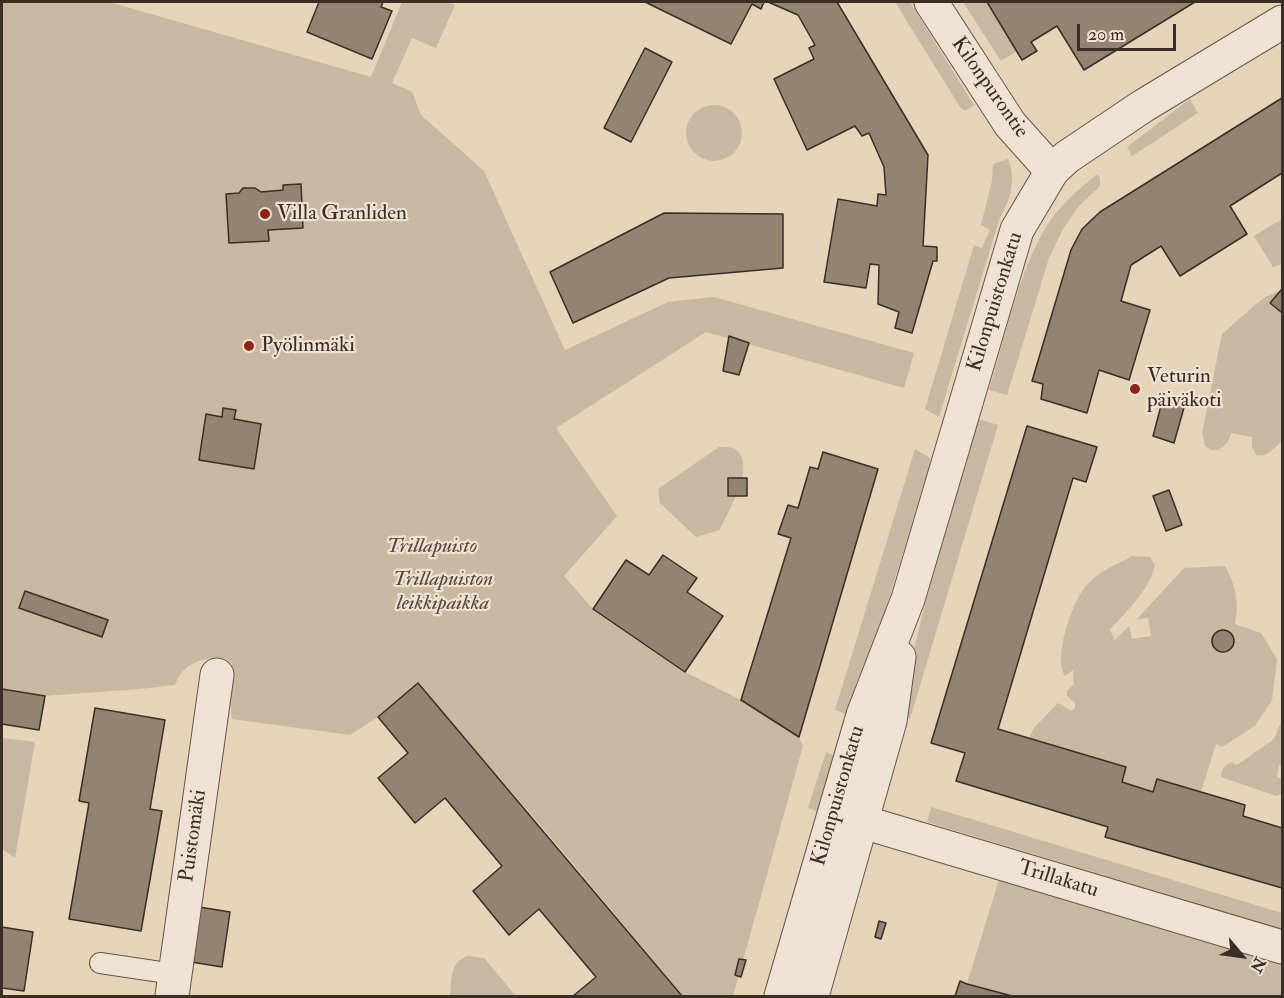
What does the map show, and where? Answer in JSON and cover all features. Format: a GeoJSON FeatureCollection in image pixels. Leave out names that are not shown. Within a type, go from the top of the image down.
{"type":"FeatureCollection","features":[{"type":"Feature","properties":{"kind":"street","name":"Kilonpurontie"},"geometry":{"type":"LineString","coordinates":[[931,2],[1010,124],[1052,171]]}},
{"type":"Feature","properties":{"kind":"street","name":"Kilonpuistonkatu"},"geometry":{"type":"LineString","coordinates":[[812,996],[848,817],[862,715],[908,599],[1017,230],[1052,171],[1068,157],[1094,137],[1282,22]]}},
{"type":"Feature","properties":{"kind":"street","name":"Puistomäki"},"geometry":{"type":"LineString","coordinates":[[175,990],[217,675]]}},
{"type":"Feature","properties":{"kind":"street","name":"Kilonpuistonkatu"},"geometry":{"type":"LineString","coordinates":[[781,996],[848,817]]}},
{"type":"Feature","properties":{"kind":"street","name":"Trillakatu"},"geometry":{"type":"LineString","coordinates":[[848,817],[1282,947]]}},
{"type":"Feature","properties":{"kind":"lane"},"geometry":{"type":"LineString","coordinates":[[100,963],[175,990]]}},
{"type":"Feature","properties":{"kind":"green space","name":"Trillapuisto"},"geometry":{"type":"Polygon","coordinates":[[[109,2],[371,77],[402,2],[448,2],[455,5],[436,48],[412,38],[392,83],[412,92],[421,115],[484,171],[565,350],[668,302],[714,297],[914,353],[904,388],[706,332],[556,428],[617,516],[564,576],[593,609],[685,672],[741,700],[799,737],[803,746],[733,996],[683,996],[554,841],[418,684],[378,717],[350,735],[232,719],[230,699],[232,664],[224,658],[201,660],[188,666],[175,685],[45,696],[2,689],[2,3],[109,2]]]}},
{"type":"Feature","properties":{"kind":"green space"},"geometry":{"type":"Polygon","coordinates":[[[895,2],[910,2],[974,105],[965,111],[960,107],[895,2]]]}},
{"type":"Feature","properties":{"kind":"green space"},"geometry":{"type":"Polygon","coordinates":[[[963,2],[987,2],[1017,51],[1001,61],[963,2]]]}},
{"type":"Feature","properties":{"kind":"green space"},"geometry":{"type":"Polygon","coordinates":[[[1190,99],[1198,113],[1132,156],[1127,147],[1190,99]]]}},
{"type":"Feature","properties":{"kind":"green space"},"geometry":{"type":"Polygon","coordinates":[[[708,105],[720,105],[730,109],[738,117],[742,133],[738,149],[730,157],[720,161],[708,161],[698,157],[690,149],[686,139],[686,127],[690,117],[698,109],[708,105]]]}},
{"type":"Feature","properties":{"kind":"green space"},"geometry":{"type":"Polygon","coordinates":[[[1008,159],[1012,176],[1011,190],[999,220],[939,417],[925,409],[974,245],[982,248],[990,230],[981,225],[992,181],[993,164],[1008,159]]]}},
{"type":"Feature","properties":{"kind":"green space"},"geometry":{"type":"Polygon","coordinates":[[[1097,174],[1100,178],[1100,186],[1079,206],[1063,229],[1049,258],[1007,395],[989,390],[1020,286],[1036,245],[1057,212],[1097,174]]]}},
{"type":"Feature","properties":{"kind":"green space"},"geometry":{"type":"Polygon","coordinates":[[[1282,219],[1282,264],[1273,267],[1254,236],[1282,219]]]}},
{"type":"Feature","properties":{"kind":"green space"},"geometry":{"type":"Polygon","coordinates":[[[1281,290],[1270,303],[1282,311],[1282,440],[1267,454],[1260,456],[1256,455],[1252,447],[1252,437],[1231,433],[1228,442],[1219,450],[1211,450],[1205,446],[1202,433],[1222,334],[1265,297],[1281,290]]]}},
{"type":"Feature","properties":{"kind":"green space"},"geometry":{"type":"Polygon","coordinates":[[[978,419],[998,425],[910,719],[898,715],[929,588],[978,419]]]}},
{"type":"Feature","properties":{"kind":"green space"},"geometry":{"type":"Polygon","coordinates":[[[719,447],[733,448],[740,455],[743,475],[720,530],[696,537],[660,503],[658,489],[719,447]]]}},
{"type":"Feature","properties":{"kind":"green space"},"geometry":{"type":"Polygon","coordinates":[[[915,449],[930,458],[930,464],[879,631],[849,715],[835,710],[915,449]]]}},
{"type":"Feature","properties":{"kind":"green space"},"geometry":{"type":"Polygon","coordinates":[[[1132,556],[1150,557],[1155,565],[1143,591],[1110,630],[1115,640],[1129,626],[1132,639],[1151,636],[1148,618],[1137,619],[1184,568],[1225,566],[1236,594],[1235,624],[1261,633],[1277,659],[1272,700],[1255,726],[1222,747],[1216,744],[1201,792],[1157,779],[1153,792],[1122,782],[1126,767],[1029,738],[1034,728],[1058,703],[1072,711],[1075,708],[1075,703],[1067,696],[1067,691],[1074,684],[1073,670],[1065,676],[1061,656],[1070,617],[1080,595],[1095,577],[1132,556]]]}},
{"type":"Feature","properties":{"kind":"green space"},"geometry":{"type":"Polygon","coordinates":[[[1282,720],[1282,768],[1279,764],[1277,777],[1282,780],[1281,794],[1276,796],[1221,777],[1227,764],[1232,762],[1237,765],[1274,739],[1282,720]]]}},
{"type":"Feature","properties":{"kind":"green space"},"geometry":{"type":"Polygon","coordinates":[[[2,738],[35,742],[15,858],[2,849],[2,738]]]}},
{"type":"Feature","properties":{"kind":"green space"},"geometry":{"type":"Polygon","coordinates":[[[826,752],[843,760],[818,812],[808,808],[826,752]]]}},
{"type":"Feature","properties":{"kind":"green space"},"geometry":{"type":"Polygon","coordinates":[[[931,807],[1282,913],[1282,929],[927,822],[931,807]]]}},
{"type":"Feature","properties":{"kind":"green space"},"geometry":{"type":"Polygon","coordinates":[[[1000,876],[1282,961],[1282,996],[1012,996],[967,984],[1000,876]]]}},
{"type":"Feature","properties":{"kind":"green space"},"geometry":{"type":"Polygon","coordinates":[[[468,956],[484,958],[516,996],[450,996],[454,967],[468,956]]]}},
{"type":"Feature","properties":{"kind":"building"},"geometry":{"type":"Polygon","coordinates":[[[319,2],[383,2],[381,7],[392,11],[372,59],[307,32],[319,2]]]}},
{"type":"Feature","properties":{"kind":"building"},"geometry":{"type":"Polygon","coordinates":[[[645,2],[764,2],[761,9],[752,4],[731,44],[645,2]]]}},
{"type":"Feature","properties":{"kind":"building"},"geometry":{"type":"Polygon","coordinates":[[[768,2],[837,2],[928,155],[923,246],[937,247],[937,261],[933,261],[912,333],[895,328],[899,312],[878,304],[879,265],[870,264],[866,288],[824,282],[838,199],[877,206],[878,194],[886,195],[884,167],[869,133],[862,136],[855,126],[807,150],[774,79],[814,59],[809,48],[815,45],[798,15],[768,2]]]}},
{"type":"Feature","properties":{"kind":"building"},"geometry":{"type":"Polygon","coordinates":[[[987,2],[1195,2],[1084,70],[1057,26],[1031,42],[1037,51],[1022,60],[987,2]]]}},
{"type":"Feature","properties":{"kind":"building"},"geometry":{"type":"Polygon","coordinates":[[[645,48],[672,62],[631,142],[604,128],[645,48]]]}},
{"type":"Feature","properties":{"kind":"building"},"geometry":{"type":"Polygon","coordinates":[[[1282,98],[1282,173],[1230,206],[1247,234],[1180,276],[1161,246],[1131,265],[1121,301],[1150,310],[1129,380],[1099,370],[1087,413],[1041,399],[1043,384],[1032,381],[1071,250],[1082,229],[1100,212],[1282,98]]]}},
{"type":"Feature","properties":{"kind":"building","name":"Villa Granliden"},"geometry":{"type":"Polygon","coordinates":[[[301,184],[303,228],[268,230],[269,241],[229,243],[226,194],[239,193],[243,188],[255,188],[261,192],[283,190],[283,185],[301,184]]]}},
{"type":"Feature","properties":{"kind":"building"},"geometry":{"type":"Polygon","coordinates":[[[664,213],[783,214],[783,268],[669,278],[573,323],[550,272],[664,213]]]}},
{"type":"Feature","properties":{"kind":"building"},"geometry":{"type":"Polygon","coordinates":[[[1282,289],[1282,311],[1281,312],[1270,303],[1282,289]]]}},
{"type":"Feature","properties":{"kind":"building"},"geometry":{"type":"Polygon","coordinates":[[[729,336],[749,343],[739,375],[723,371],[729,336]]]}},
{"type":"Feature","properties":{"kind":"building"},"geometry":{"type":"Polygon","coordinates":[[[1163,398],[1185,404],[1174,443],[1153,436],[1163,398]]]}},
{"type":"Feature","properties":{"kind":"building"},"geometry":{"type":"Polygon","coordinates":[[[223,408],[236,410],[234,419],[261,424],[254,469],[199,460],[206,414],[222,417],[223,408]]]}},
{"type":"Feature","properties":{"kind":"building"},"geometry":{"type":"Polygon","coordinates":[[[1027,426],[1097,447],[1086,482],[1073,478],[998,729],[1126,767],[1122,782],[1153,792],[1157,779],[1245,805],[1243,816],[1282,828],[1282,888],[1105,837],[1108,827],[956,781],[965,753],[931,743],[1027,426]]]}},
{"type":"Feature","properties":{"kind":"building"},"geometry":{"type":"Polygon","coordinates":[[[823,452],[878,469],[799,737],[741,700],[791,538],[778,534],[788,505],[798,508],[810,467],[818,469],[823,452]]]}},
{"type":"Feature","properties":{"kind":"building"},"geometry":{"type":"Polygon","coordinates":[[[728,478],[747,478],[747,496],[728,496],[728,478]]]}},
{"type":"Feature","properties":{"kind":"building"},"geometry":{"type":"Polygon","coordinates":[[[1169,490],[1182,525],[1166,531],[1153,496],[1169,490]]]}},
{"type":"Feature","properties":{"kind":"building"},"geometry":{"type":"Polygon","coordinates":[[[663,555],[697,578],[687,592],[723,616],[685,672],[593,609],[626,560],[649,575],[663,555]]]}},
{"type":"Feature","properties":{"kind":"building"},"geometry":{"type":"Polygon","coordinates":[[[25,591],[108,620],[102,637],[19,608],[25,591]]]}},
{"type":"Feature","properties":{"kind":"building"},"geometry":{"type":"Polygon","coordinates":[[[1223,630],[1231,633],[1234,641],[1231,649],[1223,652],[1215,649],[1212,641],[1215,633],[1223,630]]]}},
{"type":"Feature","properties":{"kind":"building"},"geometry":{"type":"Polygon","coordinates":[[[418,683],[682,996],[573,996],[596,977],[539,909],[509,935],[473,891],[502,866],[445,798],[415,823],[378,778],[408,753],[378,717],[418,683]]]}},
{"type":"Feature","properties":{"kind":"building"},"geometry":{"type":"Polygon","coordinates":[[[2,689],[45,696],[39,730],[2,724],[2,689]]]}},
{"type":"Feature","properties":{"kind":"building"},"geometry":{"type":"Polygon","coordinates":[[[95,708],[165,720],[150,809],[162,811],[141,931],[69,919],[89,803],[79,801],[95,708]]]}},
{"type":"Feature","properties":{"kind":"building"},"geometry":{"type":"Polygon","coordinates":[[[199,907],[230,912],[222,967],[191,962],[199,907]]]}},
{"type":"Feature","properties":{"kind":"building"},"geometry":{"type":"Polygon","coordinates":[[[879,921],[886,923],[881,939],[875,937],[879,921]]]}},
{"type":"Feature","properties":{"kind":"building"},"geometry":{"type":"Polygon","coordinates":[[[2,927],[33,932],[24,991],[2,988],[2,927]]]}},
{"type":"Feature","properties":{"kind":"building"},"geometry":{"type":"Polygon","coordinates":[[[739,959],[746,960],[741,977],[735,975],[739,959]]]}},
{"type":"Feature","properties":{"kind":"building"},"geometry":{"type":"Polygon","coordinates":[[[960,981],[967,984],[1012,996],[955,996],[960,981]]]}},
{"type":"Feature","properties":{"kind":"place","name":"Villa Granliden"},"geometry":{"type":"Point","coordinates":[265,214]}},
{"type":"Feature","properties":{"kind":"place","name":"Pyölinmäki"},"geometry":{"type":"Point","coordinates":[249,346]}},
{"type":"Feature","properties":{"kind":"place","name":"Veturin päiväkoti"},"geometry":{"type":"Point","coordinates":[1135,389]}},
{"type":"Feature","properties":{"kind":"park label","name":"Trillapuiston leikkipaikka"},"geometry":{"type":"Point","coordinates":[443,592]}}]}
